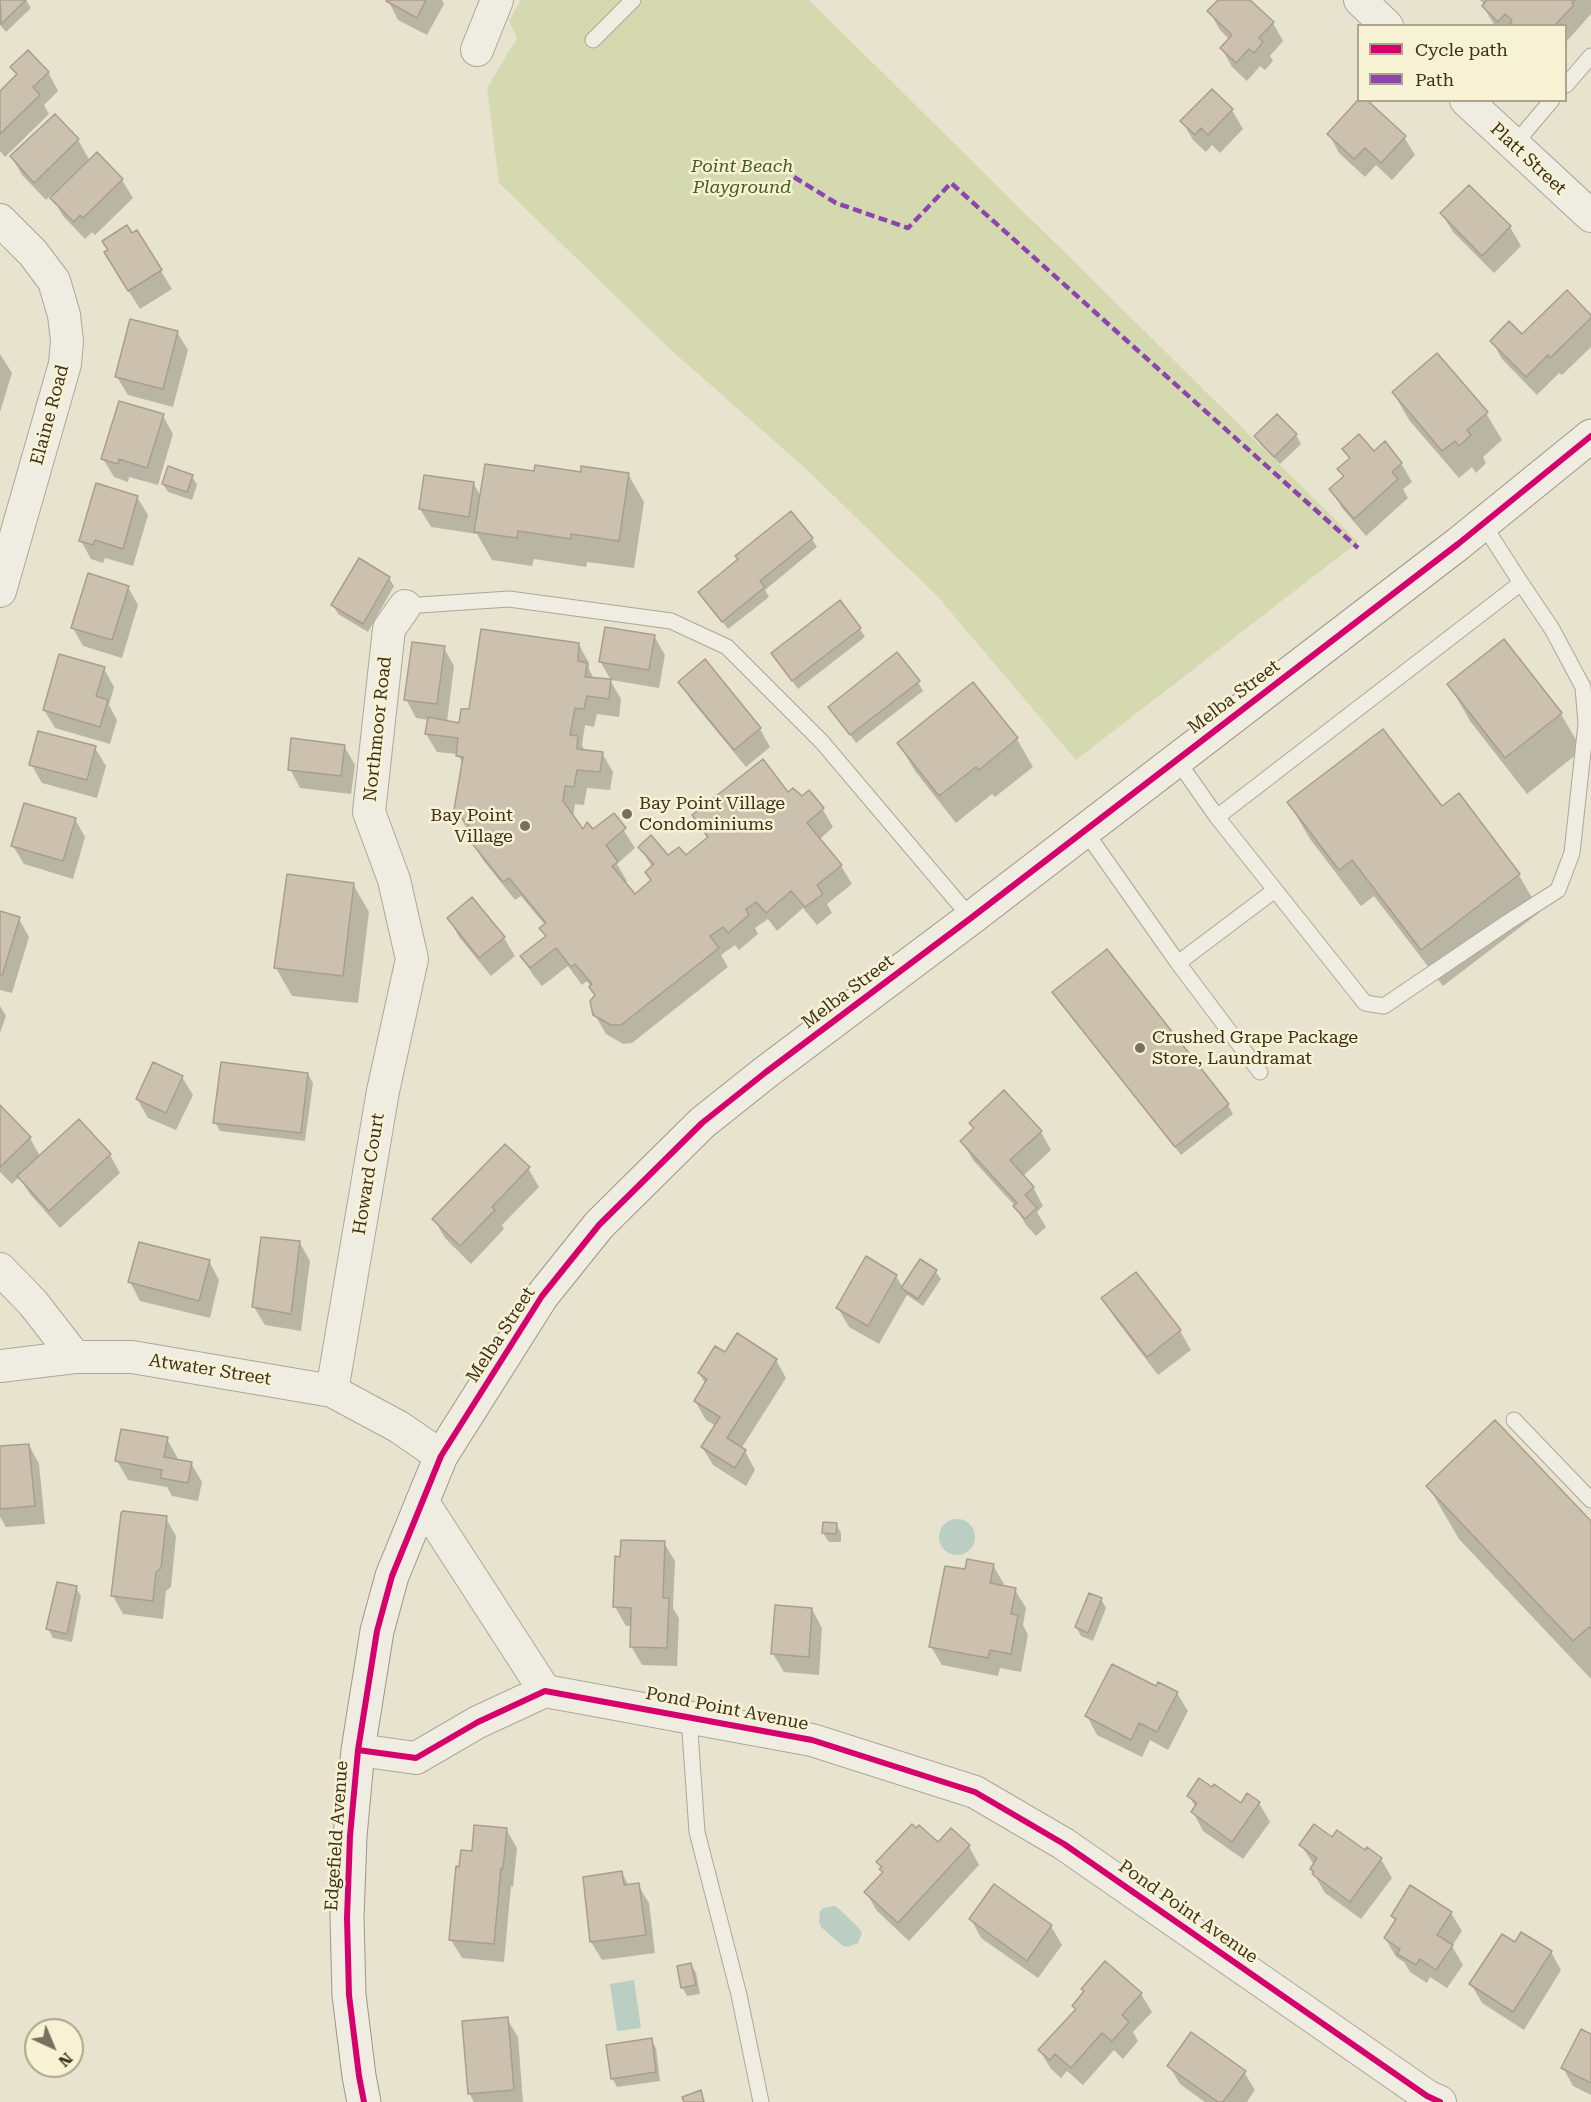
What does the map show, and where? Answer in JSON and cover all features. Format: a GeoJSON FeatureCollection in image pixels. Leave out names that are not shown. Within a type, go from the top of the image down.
{"type":"FeatureCollection","features":[{"type":"Feature","properties":{"kind":"main road","name":"Melba Street"},"geometry":{"type":"LineString","coordinates":[[358,1750],[377,1632],[392,1576],[441,1456],[542,1296],[613,1211],[702,1123],[766,1071],[1085,831],[1483,524],[1591,436]]}},
{"type":"Feature","properties":{"kind":"main road","name":"Edgefield Avenue"},"geometry":{"type":"LineString","coordinates":[[358,1750],[350,1836],[346,1918],[350,1995],[364,2102]]}},
{"type":"Feature","properties":{"kind":"street"},"geometry":{"type":"LineString","coordinates":[[477,50],[497,0]]}},
{"type":"Feature","properties":{"kind":"street"},"geometry":{"type":"LineString","coordinates":[[1360,0],[1385,24]]}},
{"type":"Feature","properties":{"kind":"street","name":"Platt Street"},"geometry":{"type":"LineString","coordinates":[[1468,102],[1591,216]]}},
{"type":"Feature","properties":{"kind":"street","name":"Elaine Road"},"geometry":{"type":"LineString","coordinates":[[0,220],[33,253],[54,281],[64,315],[67,341],[65,364],[0,591]]}},
{"type":"Feature","properties":{"kind":"street","name":"Northmoor Road"},"geometry":{"type":"LineString","coordinates":[[405,606],[389,629],[369,812],[394,880],[412,959]]}},
{"type":"Feature","properties":{"kind":"street","name":"Howard Court"},"geometry":{"type":"LineString","coordinates":[[332,1390],[383,1091],[412,959]]}},
{"type":"Feature","properties":{"kind":"street"},"geometry":{"type":"LineString","coordinates":[[0,1269],[33,1303],[75,1357]]}},
{"type":"Feature","properties":{"kind":"street","name":"Atwater Street"},"geometry":{"type":"LineString","coordinates":[[0,1366],[75,1357],[132,1357],[332,1390],[399,1426],[441,1456]]}},
{"type":"Feature","properties":{"kind":"street"},"geometry":{"type":"LineString","coordinates":[[358,1750],[416,1758],[478,1722],[545,1691],[422,1501]]}},
{"type":"Feature","properties":{"kind":"street","name":"Pond Point Avenue"},"geometry":{"type":"LineString","coordinates":[[545,1691],[812,1740],[975,1792],[1064,1844],[1440,2102]]}},
{"type":"Feature","properties":{"kind":"lane"},"geometry":{"type":"LineString","coordinates":[[593,40],[633,0]]}},
{"type":"Feature","properties":{"kind":"lane"},"geometry":{"type":"LineString","coordinates":[[1567,84],[1591,56]]}},
{"type":"Feature","properties":{"kind":"lane"},"geometry":{"type":"LineString","coordinates":[[1513,146],[1550,102]]}},
{"type":"Feature","properties":{"kind":"lane"},"geometry":{"type":"LineString","coordinates":[[1177,760],[1217,817],[1365,1004],[1384,1006],[1558,890],[1572,854],[1586,724],[1583,687],[1552,629],[1483,524]]}},
{"type":"Feature","properties":{"kind":"lane"},"geometry":{"type":"LineString","coordinates":[[1217,817],[1521,583]]}},
{"type":"Feature","properties":{"kind":"lane"},"geometry":{"type":"LineString","coordinates":[[405,606],[509,599],[671,621],[727,647],[822,742],[971,918]]}},
{"type":"Feature","properties":{"kind":"lane"},"geometry":{"type":"LineString","coordinates":[[1085,831],[1178,963],[1260,1072]]}},
{"type":"Feature","properties":{"kind":"lane"},"geometry":{"type":"LineString","coordinates":[[1178,963],[1275,890]]}},
{"type":"Feature","properties":{"kind":"lane"},"geometry":{"type":"LineString","coordinates":[[1514,1420],[1591,1500]]}},
{"type":"Feature","properties":{"kind":"lane"},"geometry":{"type":"LineString","coordinates":[[689,1717],[697,1832],[739,1995],[761,2102]]}},
{"type":"Feature","properties":{"kind":"green space","name":"Point Beach Playground"},"geometry":{"type":"Polygon","coordinates":[[[521,0],[809,0],[1358,542],[1076,760],[938,597],[805,468],[671,350],[499,183],[487,88],[517,38],[509,21],[521,0]]]}},
{"type":"Feature","properties":{"kind":"shaded area"},"geometry":{"type":"Polygon","coordinates":[[[957,1519],[970,1524],[975,1537],[970,1550],[957,1555],[944,1550],[939,1537],[944,1524],[957,1519]]]}},
{"type":"Feature","properties":{"kind":"shaded area"},"geometry":{"type":"Polygon","coordinates":[[[834,1906],[859,1928],[862,1933],[858,1943],[848,1947],[843,1946],[821,1927],[820,1911],[823,1908],[834,1906]]]}},
{"type":"Feature","properties":{"kind":"shaded area"},"geometry":{"type":"Polygon","coordinates":[[[634,1980],[641,2028],[617,2031],[610,1984],[634,1980]]]}},
{"type":"Feature","properties":{"kind":"building"},"geometry":{"type":"Polygon","coordinates":[[[0,0],[26,0],[1,24],[0,0]]]}},
{"type":"Feature","properties":{"kind":"building"},"geometry":{"type":"Polygon","coordinates":[[[387,0],[426,0],[417,18],[387,0]]]}},
{"type":"Feature","properties":{"kind":"building"},"geometry":{"type":"Polygon","coordinates":[[[1218,0],[1250,0],[1274,22],[1259,38],[1263,42],[1254,53],[1249,49],[1236,63],[1220,48],[1232,35],[1207,11],[1218,0]]]}},
{"type":"Feature","properties":{"kind":"building"},"geometry":{"type":"Polygon","coordinates":[[[1487,0],[1575,0],[1572,3],[1574,5],[1556,24],[1512,24],[1512,20],[1505,14],[1498,22],[1482,6],[1487,0]]]}},
{"type":"Feature","properties":{"kind":"building"},"geometry":{"type":"Polygon","coordinates":[[[28,50],[49,72],[33,87],[40,95],[0,134],[0,91],[17,74],[10,67],[28,50]]]}},
{"type":"Feature","properties":{"kind":"building"},"geometry":{"type":"Polygon","coordinates":[[[1212,89],[1233,109],[1208,135],[1201,128],[1195,135],[1180,121],[1212,89]]]}},
{"type":"Feature","properties":{"kind":"building"},"geometry":{"type":"Polygon","coordinates":[[[1357,101],[1369,102],[1406,136],[1381,163],[1365,148],[1354,159],[1327,134],[1357,101]]]}},
{"type":"Feature","properties":{"kind":"building"},"geometry":{"type":"Polygon","coordinates":[[[55,114],[79,139],[34,183],[10,156],[55,114]]]}},
{"type":"Feature","properties":{"kind":"building"},"geometry":{"type":"Polygon","coordinates":[[[97,152],[123,179],[83,218],[80,215],[74,222],[50,198],[97,152]]]}},
{"type":"Feature","properties":{"kind":"building"},"geometry":{"type":"Polygon","coordinates":[[[1469,185],[1511,226],[1482,256],[1440,213],[1469,185]]]}},
{"type":"Feature","properties":{"kind":"building"},"geometry":{"type":"Polygon","coordinates":[[[127,225],[132,233],[137,230],[162,270],[128,291],[104,252],[108,250],[102,241],[127,225]]]}},
{"type":"Feature","properties":{"kind":"building"},"geometry":{"type":"Polygon","coordinates":[[[1567,290],[1591,315],[1591,318],[1550,358],[1548,355],[1526,377],[1490,341],[1509,321],[1522,334],[1567,290]]]}},
{"type":"Feature","properties":{"kind":"building"},"geometry":{"type":"Polygon","coordinates":[[[130,319],[178,331],[163,389],[115,377],[130,319]]]}},
{"type":"Feature","properties":{"kind":"building"},"geometry":{"type":"Polygon","coordinates":[[[1437,353],[1488,412],[1467,430],[1471,435],[1459,446],[1455,441],[1442,451],[1392,392],[1437,353]]]}},
{"type":"Feature","properties":{"kind":"building"},"geometry":{"type":"Polygon","coordinates":[[[119,401],[164,414],[147,468],[119,459],[118,464],[101,459],[119,401]]]}},
{"type":"Feature","properties":{"kind":"building"},"geometry":{"type":"Polygon","coordinates":[[[1277,414],[1297,434],[1274,457],[1254,436],[1277,414]]]}},
{"type":"Feature","properties":{"kind":"building"},"geometry":{"type":"Polygon","coordinates":[[[1359,434],[1374,451],[1385,441],[1402,463],[1392,472],[1398,479],[1354,519],[1329,489],[1344,476],[1337,469],[1350,458],[1342,449],[1359,434]]]}},
{"type":"Feature","properties":{"kind":"building"},"geometry":{"type":"Polygon","coordinates":[[[485,464],[534,471],[535,465],[581,472],[581,466],[629,473],[619,541],[571,534],[571,539],[518,531],[517,538],[474,532],[485,464]]]}},
{"type":"Feature","properties":{"kind":"building"},"geometry":{"type":"Polygon","coordinates":[[[168,466],[193,475],[187,492],[162,484],[168,466]]]}},
{"type":"Feature","properties":{"kind":"building"},"geometry":{"type":"Polygon","coordinates":[[[424,475],[474,482],[469,517],[419,509],[424,475]]]}},
{"type":"Feature","properties":{"kind":"building"},"geometry":{"type":"Polygon","coordinates":[[[96,483],[138,496],[123,549],[95,540],[93,545],[79,541],[96,483]]]}},
{"type":"Feature","properties":{"kind":"building"},"geometry":{"type":"Polygon","coordinates":[[[791,511],[813,538],[760,581],[765,587],[722,622],[698,592],[738,559],[735,556],[791,511]]]}},
{"type":"Feature","properties":{"kind":"building"},"geometry":{"type":"Polygon","coordinates":[[[359,558],[390,577],[363,624],[331,605],[359,558]]]}},
{"type":"Feature","properties":{"kind":"building"},"geometry":{"type":"Polygon","coordinates":[[[88,573],[129,586],[112,640],[71,628],[88,573]]]}},
{"type":"Feature","properties":{"kind":"building"},"geometry":{"type":"Polygon","coordinates":[[[840,600],[861,628],[792,681],[771,653],[840,600]]]}},
{"type":"Feature","properties":{"kind":"building"},"geometry":{"type":"Polygon","coordinates":[[[605,627],[655,635],[649,670],[599,662],[605,627]]]}},
{"type":"Feature","properties":{"kind":"building","name":"Bay Point Village"},"geometry":{"type":"Polygon","coordinates":[[[481,629],[579,643],[578,661],[587,663],[585,677],[611,679],[609,699],[587,696],[584,709],[575,708],[570,735],[578,736],[577,749],[603,752],[600,772],[577,770],[574,787],[565,786],[563,801],[583,829],[587,822],[593,829],[614,813],[626,828],[606,845],[618,862],[612,866],[635,894],[651,880],[645,872],[654,864],[638,847],[651,835],[668,855],[679,847],[686,855],[708,837],[692,815],[763,759],[788,792],[793,788],[802,796],[809,790],[824,808],[807,823],[842,865],[817,885],[823,894],[805,907],[791,891],[766,913],[756,902],[746,909],[749,915],[728,933],[723,927],[710,936],[719,948],[621,1025],[611,1025],[593,1015],[590,1001],[595,995],[589,987],[592,984],[575,964],[571,967],[556,948],[530,968],[520,956],[546,936],[539,928],[546,923],[509,878],[503,882],[470,841],[477,834],[454,810],[463,757],[456,756],[458,738],[425,734],[428,717],[459,723],[461,709],[469,709],[481,629]]]}},
{"type":"Feature","properties":{"kind":"building"},"geometry":{"type":"Polygon","coordinates":[[[1504,639],[1562,713],[1505,758],[1447,684],[1504,639]]]}},
{"type":"Feature","properties":{"kind":"building"},"geometry":{"type":"Polygon","coordinates":[[[412,642],[445,646],[437,704],[404,700],[412,642]]]}},
{"type":"Feature","properties":{"kind":"building"},"geometry":{"type":"Polygon","coordinates":[[[897,652],[920,681],[850,735],[828,707],[897,652]]]}},
{"type":"Feature","properties":{"kind":"building"},"geometry":{"type":"Polygon","coordinates":[[[59,654],[105,667],[96,696],[108,700],[100,727],[43,710],[59,654]]]}},
{"type":"Feature","properties":{"kind":"building"},"geometry":{"type":"Polygon","coordinates":[[[705,659],[761,728],[734,750],[678,682],[705,659]]]}},
{"type":"Feature","properties":{"kind":"building"},"geometry":{"type":"Polygon","coordinates":[[[973,682],[1018,738],[979,770],[976,767],[939,796],[897,743],[973,682]]]}},
{"type":"Feature","properties":{"kind":"building"},"geometry":{"type":"Polygon","coordinates":[[[1383,729],[1442,806],[1459,793],[1520,874],[1421,950],[1352,860],[1339,870],[1287,802],[1383,729]]]}},
{"type":"Feature","properties":{"kind":"building"},"geometry":{"type":"Polygon","coordinates":[[[38,731],[96,746],[87,780],[29,765],[38,731]]]}},
{"type":"Feature","properties":{"kind":"building"},"geometry":{"type":"Polygon","coordinates":[[[291,738],[345,745],[341,776],[288,770],[291,738]]]}},
{"type":"Feature","properties":{"kind":"building"},"geometry":{"type":"Polygon","coordinates":[[[24,803],[76,818],[63,861],[11,846],[24,803]]]}},
{"type":"Feature","properties":{"kind":"building"},"geometry":{"type":"Polygon","coordinates":[[[287,874],[354,883],[343,976],[274,968],[287,874]]]}},
{"type":"Feature","properties":{"kind":"building"},"geometry":{"type":"Polygon","coordinates":[[[472,897],[505,937],[479,958],[447,918],[472,897]]]}},
{"type":"Feature","properties":{"kind":"building"},"geometry":{"type":"Polygon","coordinates":[[[0,911],[20,917],[2,976],[0,975],[0,911]]]}},
{"type":"Feature","properties":{"kind":"building","name":"Crushed Grape Package Store, Laundramat"},"geometry":{"type":"Polygon","coordinates":[[[1107,949],[1229,1104],[1175,1147],[1052,992],[1107,949]]]}},
{"type":"Feature","properties":{"kind":"building"},"geometry":{"type":"Polygon","coordinates":[[[153,1062],[183,1076],[166,1113],[136,1099],[153,1062]]]}},
{"type":"Feature","properties":{"kind":"building"},"geometry":{"type":"Polygon","coordinates":[[[221,1062],[308,1073],[301,1133],[213,1123],[221,1062]]]}},
{"type":"Feature","properties":{"kind":"building"},"geometry":{"type":"Polygon","coordinates":[[[1004,1090],[1042,1131],[1010,1160],[1034,1187],[1025,1195],[1037,1208],[1025,1219],[1013,1206],[1017,1203],[960,1141],[974,1128],[969,1123],[1004,1090]]]}},
{"type":"Feature","properties":{"kind":"building"},"geometry":{"type":"Polygon","coordinates":[[[0,1105],[31,1137],[0,1167],[0,1105]]]}},
{"type":"Feature","properties":{"kind":"building"},"geometry":{"type":"Polygon","coordinates":[[[79,1119],[111,1154],[49,1211],[17,1176],[79,1119]]]}},
{"type":"Feature","properties":{"kind":"building"},"geometry":{"type":"Polygon","coordinates":[[[505,1144],[530,1167],[492,1207],[495,1210],[460,1246],[432,1219],[505,1144]]]}},
{"type":"Feature","properties":{"kind":"building"},"geometry":{"type":"Polygon","coordinates":[[[261,1237],[300,1241],[291,1314],[252,1307],[261,1237]]]}},
{"type":"Feature","properties":{"kind":"building"},"geometry":{"type":"Polygon","coordinates":[[[139,1242],[210,1260],[199,1301],[128,1282],[139,1242]]]}},
{"type":"Feature","properties":{"kind":"building"},"geometry":{"type":"Polygon","coordinates":[[[866,1256],[897,1275],[868,1326],[836,1308],[866,1256]]]}},
{"type":"Feature","properties":{"kind":"building"},"geometry":{"type":"Polygon","coordinates":[[[920,1259],[937,1270],[918,1299],[901,1288],[920,1259]]]}},
{"type":"Feature","properties":{"kind":"building"},"geometry":{"type":"Polygon","coordinates":[[[1136,1272],[1181,1330],[1147,1357],[1101,1298],[1136,1272]]]}},
{"type":"Feature","properties":{"kind":"building"},"geometry":{"type":"Polygon","coordinates":[[[737,1333],[777,1359],[727,1438],[746,1450],[735,1468],[701,1447],[720,1417],[694,1401],[707,1379],[698,1373],[715,1346],[725,1352],[737,1333]]]}},
{"type":"Feature","properties":{"kind":"building"},"geometry":{"type":"Polygon","coordinates":[[[1495,1420],[1591,1521],[1591,1629],[1589,1627],[1573,1641],[1426,1486],[1495,1420]]]}},
{"type":"Feature","properties":{"kind":"building"},"geometry":{"type":"Polygon","coordinates":[[[121,1429],[168,1437],[164,1457],[192,1462],[188,1483],[160,1478],[162,1470],[115,1461],[121,1429]]]}},
{"type":"Feature","properties":{"kind":"building"},"geometry":{"type":"Polygon","coordinates":[[[29,1444],[35,1506],[0,1509],[0,1446],[29,1444]]]}},
{"type":"Feature","properties":{"kind":"building"},"geometry":{"type":"Polygon","coordinates":[[[123,1511],[167,1516],[161,1568],[156,1572],[153,1601],[111,1596],[123,1511]]]}},
{"type":"Feature","properties":{"kind":"building"},"geometry":{"type":"Polygon","coordinates":[[[823,1522],[837,1523],[836,1534],[822,1533],[823,1522]]]}},
{"type":"Feature","properties":{"kind":"building"},"geometry":{"type":"Polygon","coordinates":[[[621,1540],[665,1541],[663,1598],[669,1598],[667,1648],[630,1647],[631,1608],[613,1607],[615,1556],[620,1557],[621,1540]]]}},
{"type":"Feature","properties":{"kind":"building"},"geometry":{"type":"Polygon","coordinates":[[[967,1559],[994,1564],[990,1583],[1016,1588],[1011,1614],[1018,1615],[1011,1654],[990,1650],[988,1658],[929,1647],[945,1566],[965,1569],[967,1559]]]}},
{"type":"Feature","properties":{"kind":"building"},"geometry":{"type":"Polygon","coordinates":[[[57,1582],[77,1586],[67,1634],[46,1629],[57,1582]]]}},
{"type":"Feature","properties":{"kind":"building"},"geometry":{"type":"Polygon","coordinates":[[[1089,1593],[1102,1598],[1088,1633],[1075,1627],[1089,1593]]]}},
{"type":"Feature","properties":{"kind":"building"},"geometry":{"type":"Polygon","coordinates":[[[775,1605],[812,1608],[809,1657],[771,1654],[775,1605]]]}},
{"type":"Feature","properties":{"kind":"building"},"geometry":{"type":"Polygon","coordinates":[[[1112,1664],[1156,1686],[1158,1682],[1178,1692],[1157,1732],[1139,1723],[1131,1740],[1085,1716],[1112,1664]]]}},
{"type":"Feature","properties":{"kind":"building"},"geometry":{"type":"Polygon","coordinates":[[[1199,1778],[1212,1787],[1214,1784],[1241,1803],[1247,1793],[1260,1802],[1232,1842],[1191,1812],[1197,1803],[1187,1796],[1199,1778]]]}},
{"type":"Feature","properties":{"kind":"building"},"geometry":{"type":"Polygon","coordinates":[[[912,1824],[916,1828],[919,1825],[938,1842],[951,1828],[970,1845],[898,1923],[864,1892],[883,1872],[879,1869],[882,1867],[876,1862],[912,1824]]]}},
{"type":"Feature","properties":{"kind":"building"},"geometry":{"type":"Polygon","coordinates":[[[1314,1824],[1332,1837],[1337,1830],[1365,1850],[1367,1847],[1382,1858],[1350,1902],[1312,1874],[1314,1872],[1310,1869],[1317,1858],[1299,1845],[1314,1824]]]}},
{"type":"Feature","properties":{"kind":"building"},"geometry":{"type":"Polygon","coordinates":[[[474,1825],[507,1828],[494,1944],[449,1940],[456,1866],[459,1867],[461,1850],[472,1851],[474,1825]]]}},
{"type":"Feature","properties":{"kind":"building"},"geometry":{"type":"Polygon","coordinates":[[[622,1871],[624,1885],[639,1883],[646,1935],[590,1942],[583,1877],[622,1871]]]}},
{"type":"Feature","properties":{"kind":"building"},"geometry":{"type":"Polygon","coordinates":[[[994,1884],[1052,1925],[1027,1961],[969,1919],[994,1884]]]}},
{"type":"Feature","properties":{"kind":"building"},"geometry":{"type":"Polygon","coordinates":[[[1410,1885],[1452,1912],[1437,1935],[1453,1945],[1436,1970],[1420,1959],[1416,1965],[1397,1954],[1400,1949],[1384,1938],[1396,1919],[1391,1916],[1410,1885]]]}},
{"type":"Feature","properties":{"kind":"building"},"geometry":{"type":"Polygon","coordinates":[[[1521,1932],[1552,1951],[1513,2012],[1469,1984],[1502,1934],[1515,1942],[1521,1932]]]}},
{"type":"Feature","properties":{"kind":"building"},"geometry":{"type":"Polygon","coordinates":[[[1105,1961],[1142,1993],[1122,2015],[1129,2022],[1112,2041],[1102,2033],[1071,2068],[1055,2054],[1050,2060],[1038,2050],[1076,2009],[1072,2006],[1084,1991],[1081,1989],[1105,1961]]]}},
{"type":"Feature","properties":{"kind":"building"},"geometry":{"type":"Polygon","coordinates":[[[691,1963],[696,1985],[681,1988],[677,1966],[691,1963]]]}},
{"type":"Feature","properties":{"kind":"building"},"geometry":{"type":"Polygon","coordinates":[[[508,2017],[514,2090],[468,2094],[462,2021],[508,2017]]]}},
{"type":"Feature","properties":{"kind":"building"},"geometry":{"type":"Polygon","coordinates":[[[1581,2029],[1591,2034],[1591,2083],[1561,2068],[1581,2029]]]}},
{"type":"Feature","properties":{"kind":"building"},"geometry":{"type":"Polygon","coordinates":[[[1191,2032],[1246,2071],[1223,2102],[1218,2102],[1167,2066],[1191,2032]]]}},
{"type":"Feature","properties":{"kind":"building"},"geometry":{"type":"Polygon","coordinates":[[[652,2038],[656,2072],[611,2079],[606,2045],[652,2038]]]}},
{"type":"Feature","properties":{"kind":"building"},"geometry":{"type":"Polygon","coordinates":[[[701,2090],[704,2102],[684,2102],[682,2097],[701,2090]]]}},
{"type":"Feature","properties":{"kind":"marked path"},"geometry":{"type":"LineString","coordinates":[[794,177],[836,203],[908,228],[951,183],[1358,548]]}},
{"type":"Feature","properties":{"kind":"cycle path"},"geometry":{"type":"LineString","coordinates":[[364,2102],[349,1995],[347,1918],[350,1836],[358,1750],[377,1631],[392,1576],[441,1456],[542,1296],[599,1225],[702,1123],[1458,544],[1591,436]]}},
{"type":"Feature","properties":{"kind":"cycle path"},"geometry":{"type":"LineString","coordinates":[[358,1750],[416,1758],[478,1722],[545,1691],[812,1740],[975,1792],[1064,1844],[1427,2096],[1440,2102]]}},
{"type":"Feature","properties":{"kind":"place","name":"Bay Point Village Condominiums"},"geometry":{"type":"Point","coordinates":[627,814]}},
{"type":"Feature","properties":{"kind":"place","name":"Bay Point Village"},"geometry":{"type":"Point","coordinates":[525,826]}},
{"type":"Feature","properties":{"kind":"place","name":"Crushed Grape Package Store, Laundramat"},"geometry":{"type":"Point","coordinates":[1140,1048]}}]}
